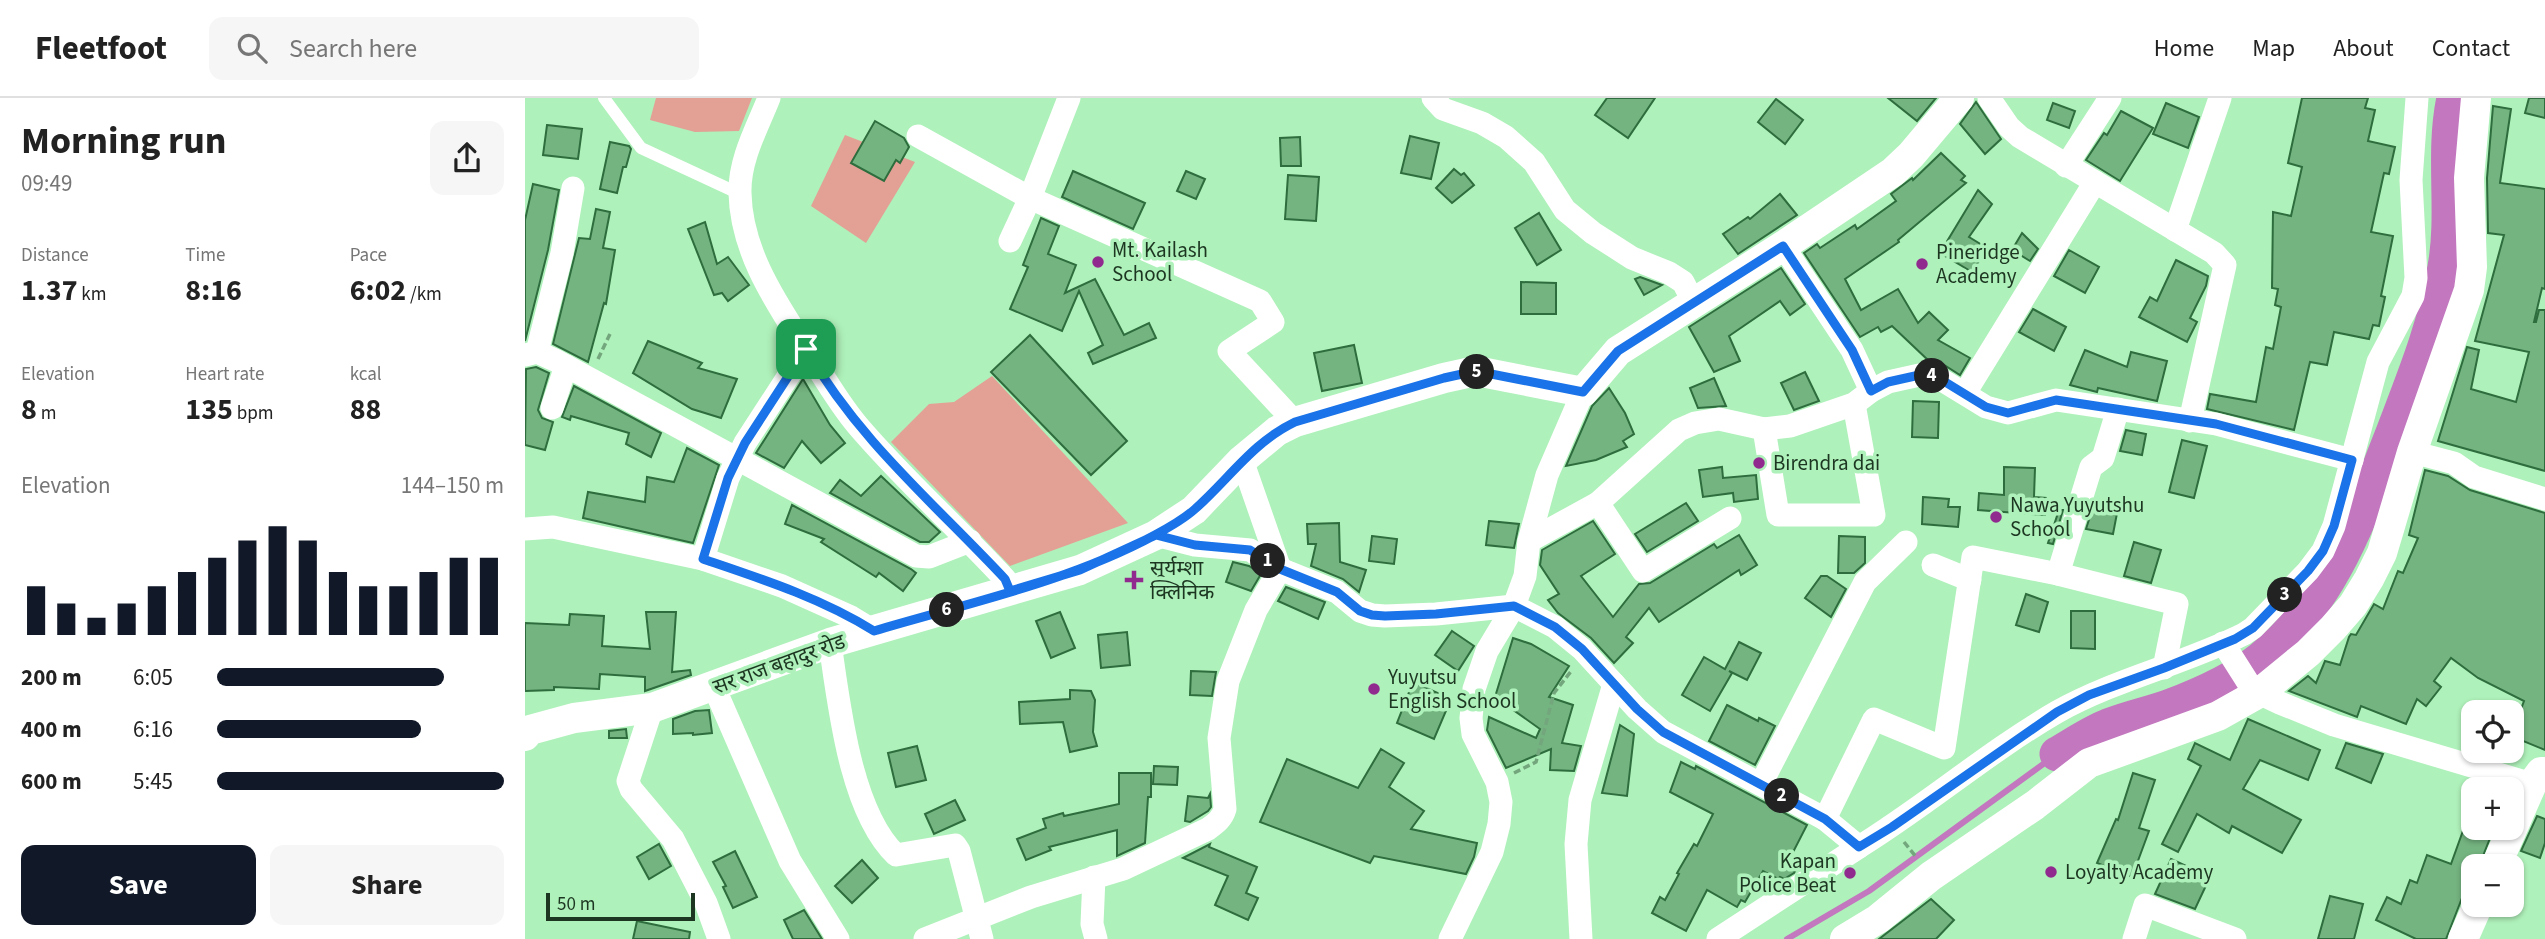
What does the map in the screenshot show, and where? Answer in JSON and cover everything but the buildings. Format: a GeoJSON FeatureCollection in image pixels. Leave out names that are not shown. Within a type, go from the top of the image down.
{"type":"FeatureCollection","features":[{"type":"Feature","properties":{"kind":"street"},"geometry":{"type":"LineString","coordinates":[[769,98],[742,166],[740,194],[749,246],[768,288],[824,379],[857,425],[907,480],[970,541],[1005,579],[1010,591]]}},
{"type":"Feature","properties":{"kind":"street"},"geometry":{"type":"LineString","coordinates":[[1010,241],[1069,98]]}},
{"type":"Feature","properties":{"kind":"street"},"geometry":{"type":"LineString","coordinates":[[1433,98],[1443,109],[1482,123],[1506,137],[1534,162],[1565,210],[1593,233],[1632,258],[1676,277],[1694,303]]}},
{"type":"Feature","properties":{"kind":"street"},"geometry":{"type":"LineString","coordinates":[[1450,939],[1492,852],[1499,824],[1497,782],[1473,734],[1473,699],[1486,651],[1514,606],[1525,576],[1529,541],[1547,475],[1583,392],[1618,351],[1893,172],[1911,155],[1959,98]]}},
{"type":"Feature","properties":{"kind":"street"},"geometry":{"type":"LineString","coordinates":[[1989,98],[2008,127],[2021,137],[2214,253],[2225,265],[2190,421]]}},
{"type":"Feature","properties":{"kind":"street"},"geometry":{"type":"LineString","coordinates":[[2066,166],[2110,98]]}},
{"type":"Feature","properties":{"kind":"street"},"geometry":{"type":"LineString","coordinates":[[2175,230],[2220,98]]}},
{"type":"Feature","properties":{"kind":"street"},"geometry":{"type":"LineString","coordinates":[[1718,939],[1892,827],[2057,712],[2089,695],[2164,668],[2253,628],[2316,562],[2334,526],[2378,362],[2413,296],[2416,278],[2411,180],[2417,98]]}},
{"type":"Feature","properties":{"kind":"street"},"geometry":{"type":"LineString","coordinates":[[1845,939],[1878,919],[1931,876],[2035,805],[2089,763],[2218,716],[2300,660],[2353,604],[2382,553],[2412,452],[2469,290],[2472,267],[2469,178],[2476,98]]}},
{"type":"Feature","properties":{"kind":"street"},"geometry":{"type":"LineString","coordinates":[[918,136],[1030,198],[1260,301],[1273,322],[1229,351],[1295,422]]}},
{"type":"Feature","properties":{"kind":"street"},"geometry":{"type":"LineString","coordinates":[[1965,393],[2095,182]]}},
{"type":"Feature","properties":{"kind":"street"},"geometry":{"type":"LineString","coordinates":[[573,188],[562,253],[531,354],[566,366],[916,556],[929,557],[970,541]]}},
{"type":"Feature","properties":{"kind":"street"},"geometry":{"type":"LineString","coordinates":[[1764,429],[1778,515],[1874,515],[1863,398],[1852,350],[1783,246]]}},
{"type":"Feature","properties":{"kind":"street"},"geometry":{"type":"LineString","coordinates":[[703,559],[728,478],[745,443],[806,349]]}},
{"type":"Feature","properties":{"kind":"street"},"geometry":{"type":"LineString","coordinates":[[552,408],[566,366]]}},
{"type":"Feature","properties":{"kind":"street","name":"सर राज बहादुर रोड"},"geometry":{"type":"LineString","coordinates":[[527,730],[574,718],[652,708],[830,643],[1080,570],[1156,535],[1194,510],[1242,460],[1277,431],[1295,422],[1476,371],[1583,392]]}},
{"type":"Feature","properties":{"kind":"street"},"geometry":{"type":"LineString","coordinates":[[1529,541],[1598,503],[1679,430],[1687,426],[1719,419],[1764,429],[1790,426],[1863,398],[1888,382],[1924,374],[1937,377],[1986,407],[2008,413],[2056,400],[2216,424],[2352,460]]}},
{"type":"Feature","properties":{"kind":"street"},"geometry":{"type":"LineString","coordinates":[[2058,574],[2091,467],[2103,458],[2118,409]]}},
{"type":"Feature","properties":{"kind":"street"},"geometry":{"type":"LineString","coordinates":[[2412,452],[2453,463],[2474,477],[2545,499]]}},
{"type":"Feature","properties":{"kind":"street"},"geometry":{"type":"LineString","coordinates":[[925,939],[979,929],[1031,897],[1123,869],[1219,822],[1226,809],[1219,738],[1228,681],[1256,610],[1280,569],[1242,460]]}},
{"type":"Feature","properties":{"kind":"street"},"geometry":{"type":"LineString","coordinates":[[1598,503],[1643,571],[1730,518]]}},
{"type":"Feature","properties":{"kind":"street"},"geometry":{"type":"LineString","coordinates":[[525,529],[554,527],[703,559],[782,586],[851,617],[874,631]]}},
{"type":"Feature","properties":{"kind":"street"},"geometry":{"type":"LineString","coordinates":[[1156,535],[1195,545],[1250,550],[1280,569],[1337,592],[1360,611],[1372,615],[1436,614],[1514,606],[1555,627],[1582,649],[1613,684],[1663,732],[1825,819],[1859,847]]}},
{"type":"Feature","properties":{"kind":"street"},"geometry":{"type":"LineString","coordinates":[[1761,784],[1865,582],[1906,542]]}},
{"type":"Feature","properties":{"kind":"street"},"geometry":{"type":"LineString","coordinates":[[1825,819],[1874,719],[1944,748],[1973,557],[2058,574],[2177,604],[2164,668]]}},
{"type":"Feature","properties":{"kind":"street"},"geometry":{"type":"LineString","coordinates":[[1933,565],[1970,580]]}},
{"type":"Feature","properties":{"kind":"street"},"geometry":{"type":"LineString","coordinates":[[830,643],[856,781],[866,811],[896,855],[955,845],[959,851],[979,929]]}},
{"type":"Feature","properties":{"kind":"street"},"geometry":{"type":"LineString","coordinates":[[2223,643],[2254,689],[2334,725],[2541,773],[2501,854]]}},
{"type":"Feature","properties":{"kind":"street"},"geometry":{"type":"LineString","coordinates":[[1580,939],[1576,844],[1580,800],[1613,684]]}},
{"type":"Feature","properties":{"kind":"street"},"geometry":{"type":"LineString","coordinates":[[714,687],[790,861],[838,939]]}},
{"type":"Feature","properties":{"kind":"street"},"geometry":{"type":"LineString","coordinates":[[652,708],[628,780],[631,789],[673,839],[706,903],[719,939]]}},
{"type":"Feature","properties":{"kind":"street"},"geometry":{"type":"LineString","coordinates":[[1094,877],[1092,925],[1096,939]]}},
{"type":"Feature","properties":{"kind":"street"},"geometry":{"type":"LineString","coordinates":[[2134,939],[2145,905],[2235,939]]}},
{"type":"Feature","properties":{"kind":"street"},"geometry":{"type":"LineString","coordinates":[[2463,939],[2473,917]]}},
{"type":"Feature","properties":{"kind":"lane"},"geometry":{"type":"LineString","coordinates":[[604,98],[641,148],[740,194]]}},
{"type":"Feature","properties":{"kind":"path"},"geometry":{"type":"LineString","coordinates":[[588,379],[610,334]]}},
{"type":"Feature","properties":{"kind":"path"},"geometry":{"type":"LineString","coordinates":[[1497,782],[1536,762],[1554,694],[1578,662],[1582,649]]}},
{"type":"Feature","properties":{"kind":"path"},"geometry":{"type":"LineString","coordinates":[[1892,827],[1931,876]]}},
{"type":"Feature","properties":{"kind":"shaded area"},"geometry":{"type":"Polygon","coordinates":[[[656,98],[752,98],[739,131],[695,132],[650,120],[656,98]]]}},
{"type":"Feature","properties":{"kind":"shaded area"},"geometry":{"type":"Polygon","coordinates":[[[845,135],[915,162],[866,243],[811,206],[845,135]]]}},
{"type":"Feature","properties":{"kind":"shaded area"},"geometry":{"type":"Polygon","coordinates":[[[992,376],[1128,523],[1010,566],[891,442],[929,404],[954,402],[992,376]]]}},
{"type":"Feature","properties":{"kind":"waterway"},"geometry":{"type":"LineString","coordinates":[[2057,754],[2101,729],[2180,702],[2241,673],[2286,636],[2325,585],[2367,499],[2415,374],[2441,289],[2448,246],[2449,140],[2454,98]]}},
{"type":"Feature","properties":{"kind":"waterway"},"geometry":{"type":"LineString","coordinates":[[1787,939],[1869,891],[2057,754]]}},
{"type":"Feature","properties":{"kind":"place","name":"Mt. Kailash School"},"geometry":{"type":"Point","coordinates":[1098,262]}},
{"type":"Feature","properties":{"kind":"place","name":"Pineridge Academy"},"geometry":{"type":"Point","coordinates":[1922,264]}},
{"type":"Feature","properties":{"kind":"place","name":"Birendra dai"},"geometry":{"type":"Point","coordinates":[1759,463]}},
{"type":"Feature","properties":{"kind":"place","name":"Nawa Yuyutshu School"},"geometry":{"type":"Point","coordinates":[1996,517]}},
{"type":"Feature","properties":{"kind":"place","name":"सूर्यम्शा क्लिनिक"},"geometry":{"type":"Point","coordinates":[1134,580]}},
{"type":"Feature","properties":{"kind":"place","name":"Yuyutsu English School"},"geometry":{"type":"Point","coordinates":[1374,689]}},
{"type":"Feature","properties":{"kind":"place","name":"Loyalty Academy"},"geometry":{"type":"Point","coordinates":[2051,872]}},
{"type":"Feature","properties":{"kind":"place","name":"Kapan Police Beat"},"geometry":{"type":"Point","coordinates":[1850,873]}},
{"type":"Feature","properties":{"kind":"route"},"geometry":{"type":"LineString","coordinates":[[806,349],[745,443],[728,478],[703,559],[782,586],[851,617],[874,631],[1080,570],[1156,535],[1194,510],[1242,460],[1277,431],[1295,422],[1476,371],[1583,392],[1618,351],[1783,246],[1852,350],[1871,391],[1888,382],[1924,374],[1937,377],[1986,407],[2008,413],[2056,400],[2216,424],[2352,460],[2334,526],[2323,551],[2308,571],[2253,628],[2235,639],[2089,695],[2057,712],[1859,847],[1825,819],[1663,732],[1637,709],[1582,649],[1555,627],[1514,606],[1436,614],[1372,615],[1360,611],[1337,592],[1280,569],[1250,550],[1195,545],[1156,535],[1080,570],[1010,591],[1005,579],[970,541],[907,480],[857,425],[806,349]]}}]}
